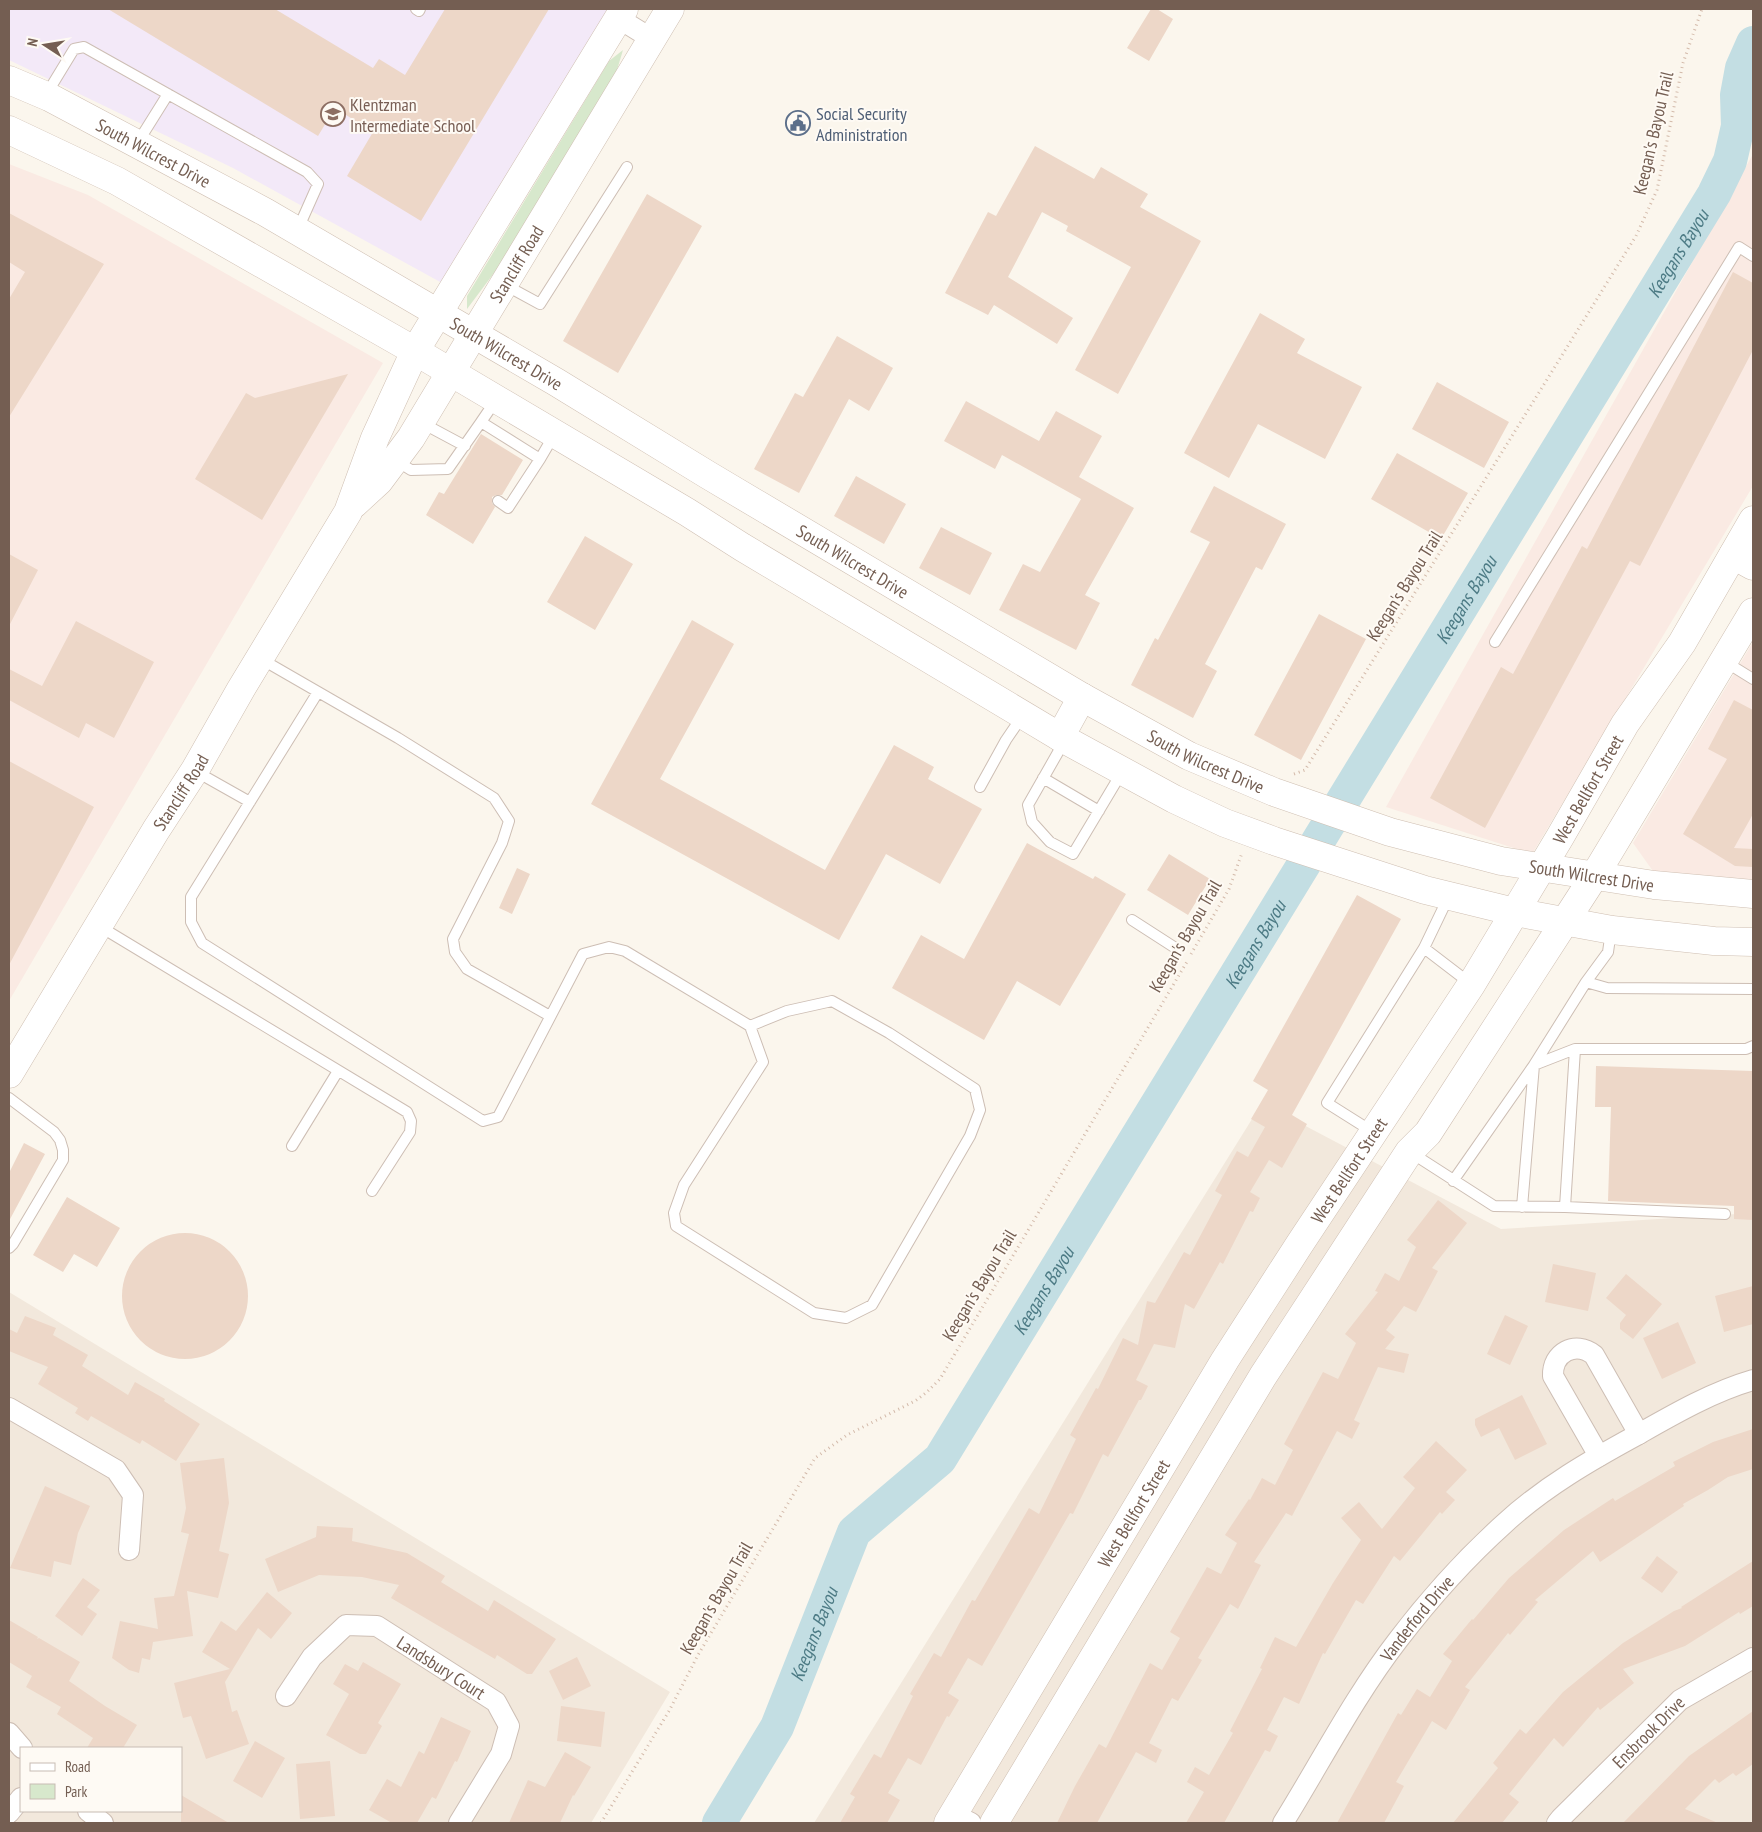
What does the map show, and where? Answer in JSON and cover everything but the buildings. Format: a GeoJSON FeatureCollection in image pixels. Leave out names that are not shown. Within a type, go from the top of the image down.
{"type":"FeatureCollection","features":[{"type":"Feature","properties":{"kind":"main road","name":"Stancliff Road"},"geometry":{"type":"LineString","coordinates":[[350,509],[379,481],[421,422],[670,9]]}},
{"type":"Feature","properties":{"kind":"main road","name":"Stancliff Road"},"geometry":{"type":"LineString","coordinates":[[11,1064],[194,770],[350,509],[376,438],[416,351],[618,12]]}},
{"type":"Feature","properties":{"kind":"main road","name":"South Wilcrest Drive"},"geometry":{"type":"LineString","coordinates":[[9,80],[45,96],[137,143],[297,231],[556,382],[1082,698],[1189,756],[1286,796],[1380,828],[1501,861],[1654,885],[1753,894]]}},
{"type":"Feature","properties":{"kind":"main road"},"geometry":{"type":"LineString","coordinates":[[9,130],[117,181],[416,351],[1023,715],[1174,799],[1274,841],[1449,896],[1515,912],[1612,930],[1705,940],[1753,942]]}},
{"type":"Feature","properties":{"kind":"main road"},"geometry":{"type":"LineString","coordinates":[[117,181],[137,143]]}},
{"type":"Feature","properties":{"kind":"main road"},"geometry":{"type":"LineString","coordinates":[[687,512],[708,475]]}},
{"type":"Feature","properties":{"kind":"main road","name":"West Bellfort Street"},"geometry":{"type":"LineString","coordinates":[[957,1820],[1146,1492],[1225,1360],[1471,985],[1625,724],[1743,561],[1753,520]]}},
{"type":"Feature","properties":{"kind":"main road"},"geometry":{"type":"LineString","coordinates":[[994,1823],[1183,1512],[1263,1376],[1409,1152],[1428,1132],[1565,922],[1753,612]]}},
{"type":"Feature","properties":{"kind":"main road"},"geometry":{"type":"LineString","coordinates":[[1063,738],[1082,698]]}},
{"type":"Feature","properties":{"kind":"main road"},"geometry":{"type":"LineString","coordinates":[[1374,1132],[1409,1152]]}},
{"type":"Feature","properties":{"kind":"main road"},"geometry":{"type":"LineString","coordinates":[[1146,1492],[1183,1512]]}},
{"type":"Feature","properties":{"kind":"street"},"geometry":{"type":"LineString","coordinates":[[618,12],[652,39]]}},
{"type":"Feature","properties":{"kind":"street"},"geometry":{"type":"LineString","coordinates":[[1598,1456],[1553,1376],[1557,1359],[1566,1350],[1578,1348],[1589,1351],[1594,1355],[1639,1434]]}},
{"type":"Feature","properties":{"kind":"street","name":"Vanderford Drive"},"geometry":{"type":"LineString","coordinates":[[1283,1823],[1360,1696],[1397,1641],[1443,1585],[1505,1522],[1553,1485],[1598,1456],[1686,1408],[1735,1385],[1753,1380]]}},
{"type":"Feature","properties":{"kind":"street"},"geometry":{"type":"LineString","coordinates":[[9,1408],[116,1470],[133,1495],[130,1550]]}},
{"type":"Feature","properties":{"kind":"street","name":"Landsbury Court"},"geometry":{"type":"LineString","coordinates":[[286,1696],[312,1657],[346,1625],[377,1626],[496,1702],[509,1726],[501,1754],[459,1823]]}},
{"type":"Feature","properties":{"kind":"street","name":"Ensbrook Drive"},"geometry":{"type":"LineString","coordinates":[[1557,1823],[1680,1700],[1753,1658]]}},
{"type":"Feature","properties":{"kind":"street"},"geometry":{"type":"LineString","coordinates":[[9,1733],[21,1747]]}},
{"type":"Feature","properties":{"kind":"street"},"geometry":{"type":"LineString","coordinates":[[9,1813],[20,1799]]}},
{"type":"Feature","properties":{"kind":"street"},"geometry":{"type":"LineString","coordinates":[[89,1812],[103,1823]]}},
{"type":"Feature","properties":{"kind":"lane"},"geometry":{"type":"LineString","coordinates":[[45,96],[74,49],[84,47],[308,172],[318,184],[297,231]]}},
{"type":"Feature","properties":{"kind":"lane"},"geometry":{"type":"LineString","coordinates":[[137,143],[168,94]]}},
{"type":"Feature","properties":{"kind":"lane"},"geometry":{"type":"LineString","coordinates":[[504,285],[540,304],[627,167]]}},
{"type":"Feature","properties":{"kind":"lane"},"geometry":{"type":"LineString","coordinates":[[1495,642],[1739,247],[1753,256]]}},
{"type":"Feature","properties":{"kind":"lane"},"geometry":{"type":"LineString","coordinates":[[395,460],[411,470],[452,472],[465,446],[496,399]]}},
{"type":"Feature","properties":{"kind":"lane"},"geometry":{"type":"LineString","coordinates":[[421,422],[465,446]]}},
{"type":"Feature","properties":{"kind":"lane"},"geometry":{"type":"LineString","coordinates":[[481,422],[506,444],[540,459]]}},
{"type":"Feature","properties":{"kind":"lane"},"geometry":{"type":"LineString","coordinates":[[498,501],[508,508],[554,434]]}},
{"type":"Feature","properties":{"kind":"lane"},"geometry":{"type":"LineString","coordinates":[[260,658],[494,798],[510,821],[502,843],[453,939],[455,952],[467,969],[550,1016]]}},
{"type":"Feature","properties":{"kind":"lane"},"geometry":{"type":"LineString","coordinates":[[1724,661],[1753,680]]}},
{"type":"Feature","properties":{"kind":"lane"},"geometry":{"type":"LineString","coordinates":[[318,692],[191,897],[191,922],[202,943],[483,1121],[498,1117],[583,954],[608,947],[625,951],[750,1026],[763,1062],[684,1185],[674,1213],[676,1226],[814,1313],[846,1318],[872,1305],[970,1136],[980,1110],[975,1090],[889,1033],[832,1002],[788,1011],[750,1026]]}},
{"type":"Feature","properties":{"kind":"lane"},"geometry":{"type":"LineString","coordinates":[[980,787],[1006,740],[1023,715]]}},
{"type":"Feature","properties":{"kind":"lane"},"geometry":{"type":"LineString","coordinates":[[1063,738],[1028,805],[1032,822],[1050,842],[1073,854],[1123,772]]}},
{"type":"Feature","properties":{"kind":"lane"},"geometry":{"type":"LineString","coordinates":[[194,770],[250,802]]}},
{"type":"Feature","properties":{"kind":"lane"},"geometry":{"type":"LineString","coordinates":[[1043,778],[1099,811]]}},
{"type":"Feature","properties":{"kind":"lane"},"geometry":{"type":"LineString","coordinates":[[1374,1132],[1327,1103],[1424,948],[1449,896]]}},
{"type":"Feature","properties":{"kind":"lane"},"geometry":{"type":"LineString","coordinates":[[1132,920],[1177,949]]}},
{"type":"Feature","properties":{"kind":"lane"},"geometry":{"type":"LineString","coordinates":[[98,926],[407,1112],[412,1120],[410,1132],[372,1191]]}},
{"type":"Feature","properties":{"kind":"lane"},"geometry":{"type":"LineString","coordinates":[[1454,1181],[1534,1065],[1586,982],[1608,952],[1612,930]]}},
{"type":"Feature","properties":{"kind":"lane"},"geometry":{"type":"LineString","coordinates":[[1424,948],[1471,985]]}},
{"type":"Feature","properties":{"kind":"lane"},"geometry":{"type":"LineString","coordinates":[[1586,982],[1607,988],[1753,989]]}},
{"type":"Feature","properties":{"kind":"lane"},"geometry":{"type":"LineString","coordinates":[[1534,1065],[1575,1049],[1746,1049],[1753,1046]]}},
{"type":"Feature","properties":{"kind":"lane"},"geometry":{"type":"LineString","coordinates":[[1565,1207],[1575,1049]]}},
{"type":"Feature","properties":{"kind":"lane"},"geometry":{"type":"LineString","coordinates":[[1522,1206],[1534,1065]]}},
{"type":"Feature","properties":{"kind":"lane"},"geometry":{"type":"LineString","coordinates":[[292,1146],[338,1071]]}},
{"type":"Feature","properties":{"kind":"lane"},"geometry":{"type":"LineString","coordinates":[[9,1098],[54,1132],[60,1140],[63,1160],[9,1248]]}},
{"type":"Feature","properties":{"kind":"lane"},"geometry":{"type":"LineString","coordinates":[[1409,1152],[1494,1206],[1725,1214]]}},
{"type":"Feature","properties":{"kind":"path","name":"Keegan's Bayou Trail"},"geometry":{"type":"LineString","coordinates":[[1286,796],[1281,780],[1305,770],[1636,236],[1657,190],[1683,63],[1702,9]]}},
{"type":"Feature","properties":{"kind":"path","name":"Keegan's Bayou Trail"},"geometry":{"type":"LineString","coordinates":[[601,1823],[669,1711],[698,1655],[747,1571],[816,1458],[847,1435],[915,1401],[928,1392],[940,1379],[1229,889],[1237,871],[1244,843],[1249,832]]}},
{"type":"Feature","properties":{"kind":"shaded area","name":"Klentzman Intermediate School"},"geometry":{"type":"Polygon","coordinates":[[[9,9],[608,9],[442,283],[233,168],[9,60],[9,9]]]}},
{"type":"Feature","properties":{"kind":"shaded area"},"geometry":{"type":"Polygon","coordinates":[[[1753,154],[1753,486],[1532,854],[1386,807],[1753,154]]]}},
{"type":"Feature","properties":{"kind":"shaded area"},"geometry":{"type":"Polygon","coordinates":[[[9,164],[88,195],[383,363],[9,1001],[9,164]]]}},
{"type":"Feature","properties":{"kind":"shaded area"},"geometry":{"type":"Polygon","coordinates":[[[1753,642],[1753,881],[1655,874],[1633,843],[1753,642]]]}},
{"type":"Feature","properties":{"kind":"shaded area"},"geometry":{"type":"Polygon","coordinates":[[[1262,1103],[1501,1229],[1753,1213],[1753,1823],[814,1823],[1262,1103]]]}},
{"type":"Feature","properties":{"kind":"shaded area"},"geometry":{"type":"Polygon","coordinates":[[[9,1292],[670,1692],[591,1823],[9,1823],[9,1292]]]}},
{"type":"Feature","properties":{"kind":"green space"},"geometry":{"type":"Polygon","coordinates":[[[623,50],[617,70],[500,265],[467,309],[467,296],[609,61],[623,50]]]}},
{"type":"Feature","properties":{"kind":"waterway","name":"Keegans Bayou"},"geometry":{"type":"LineString","coordinates":[[719,1823],[777,1727],[854,1532],[940,1459],[1714,194],[1730,161],[1738,126],[1737,95],[1742,68],[1753,43]]}},
{"type":"Feature","properties":{"kind":"place","name":"Klentzman Intermediate School"},"geometry":{"type":"Point","coordinates":[333,114]}},
{"type":"Feature","properties":{"kind":"place","name":"Social Security Administration"},"geometry":{"type":"Point","coordinates":[798,123]}}]}
